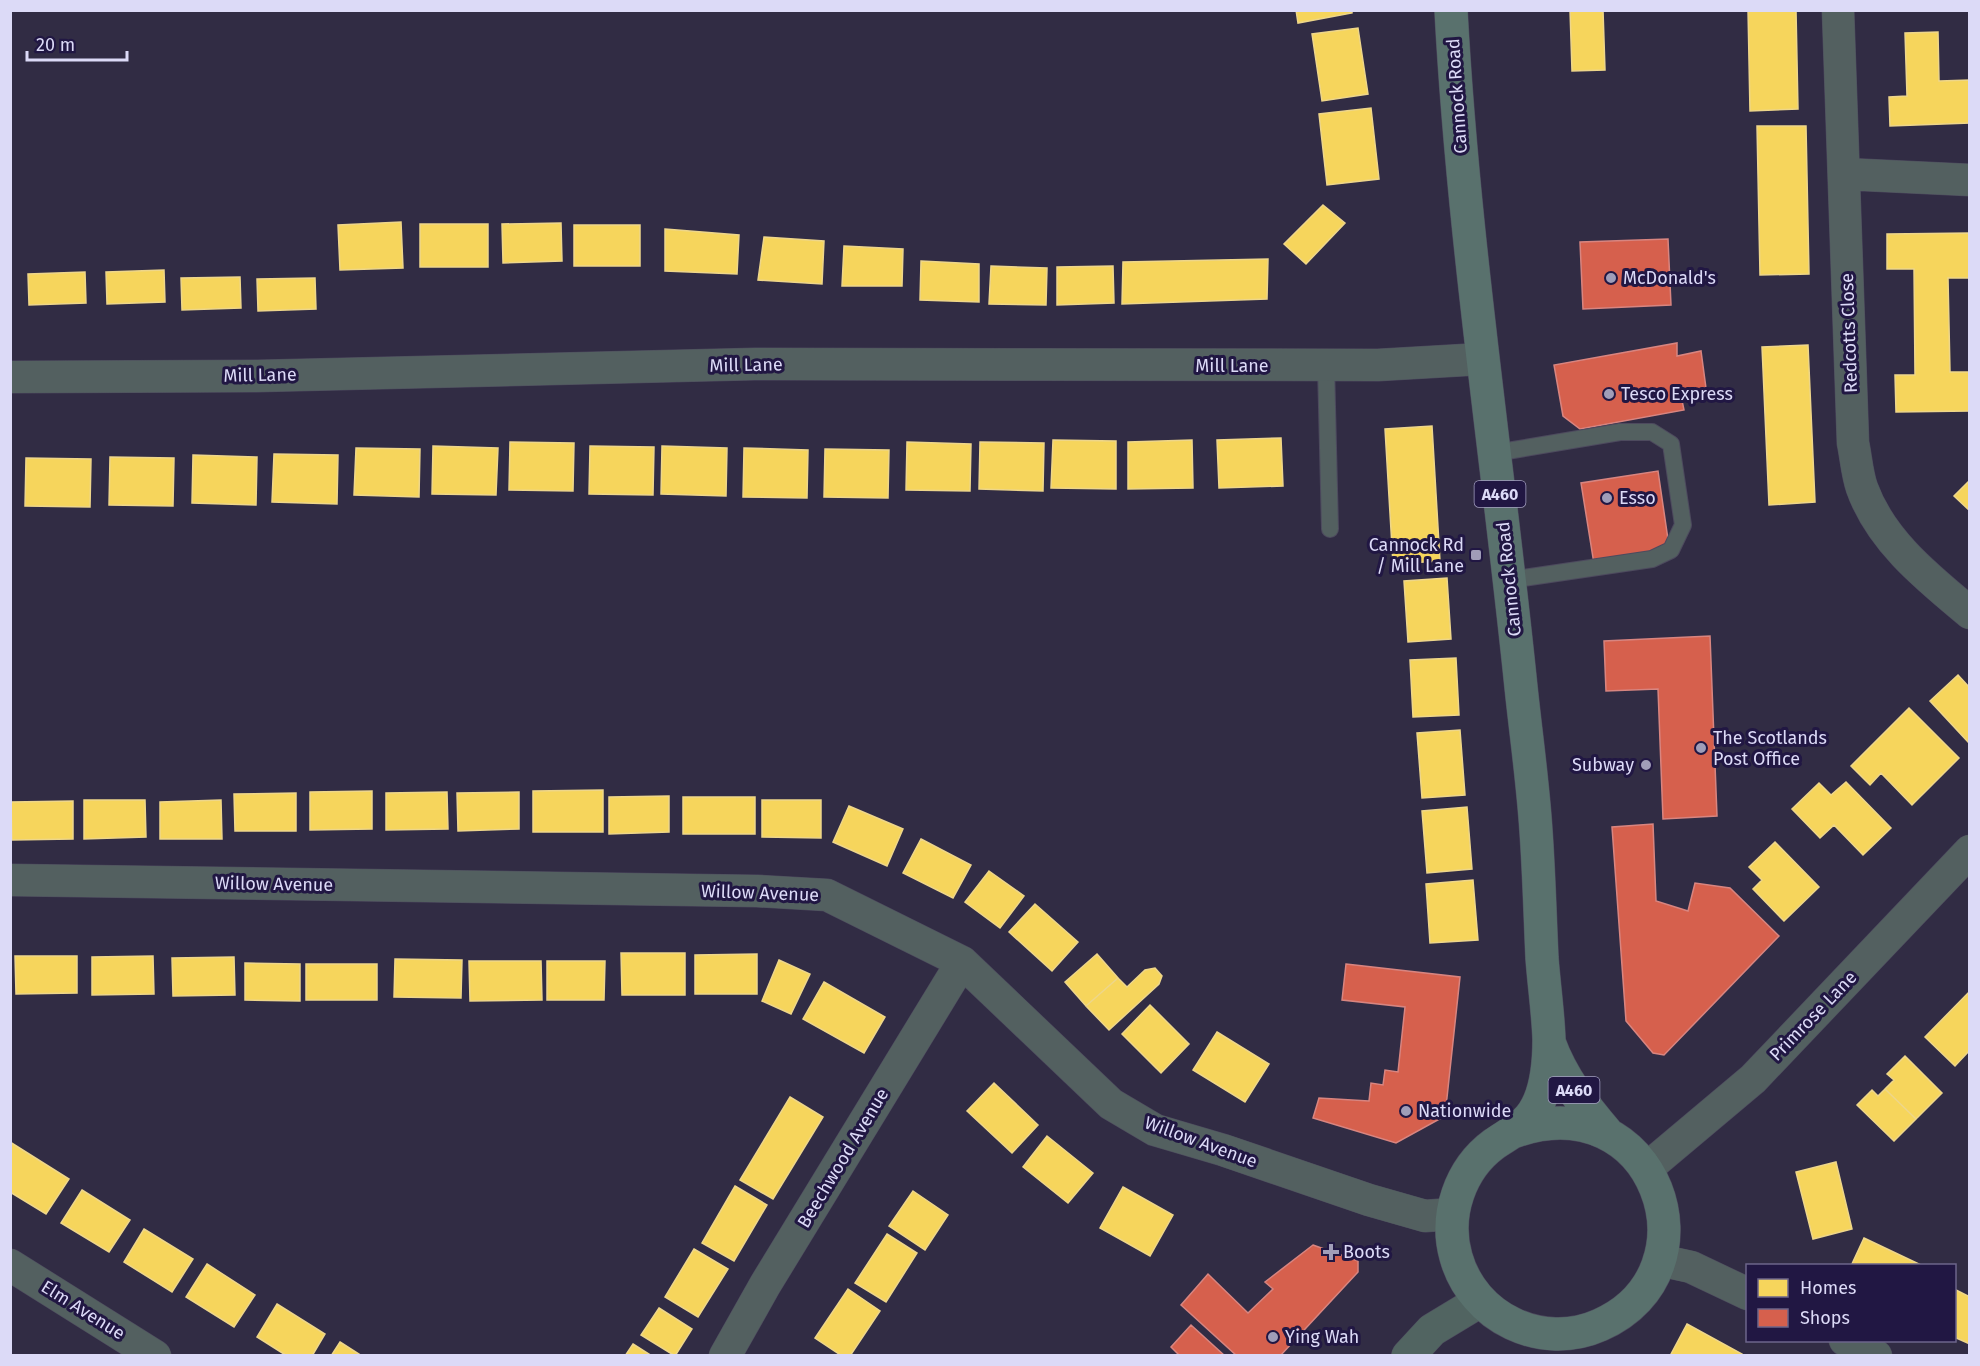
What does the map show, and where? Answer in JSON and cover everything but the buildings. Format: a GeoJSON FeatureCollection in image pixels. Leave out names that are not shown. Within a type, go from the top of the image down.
{"type":"FeatureCollection","features":[{"type":"Feature","properties":{"kind":"highway","name":"Cannock Road"},"geometry":{"type":"LineString","coordinates":[[1451,10],[1455,90],[1468,235],[1510,580],[1536,829],[1543,978],[1549,1041]]}},
{"type":"Feature","properties":{"kind":"highway","name":"A460"},"geometry":{"type":"LineString","coordinates":[[1513,1132],[1529,1118],[1538,1104],[1545,1086],[1549,1041]]}},
{"type":"Feature","properties":{"kind":"highway","name":"A460"},"geometry":{"type":"LineString","coordinates":[[1549,1041],[1556,1063],[1579,1099],[1608,1134]]}},
{"type":"Feature","properties":{"kind":"highway"},"geometry":{"type":"LineString","coordinates":[[1583,1356],[1639,1297],[1650,1281],[1659,1260],[1664,1238],[1663,1214],[1658,1191],[1633,1152],[1608,1134],[1587,1126],[1565,1122],[1533,1125],[1513,1132],[1493,1145],[1478,1159],[1457,1193],[1453,1214],[1452,1236],[1455,1253],[1461,1271],[1480,1301],[1533,1343],[1549,1334],[1567,1334],[1586,1330],[1605,1323],[1625,1310]]}},
{"type":"Feature","properties":{"kind":"main road"},"geometry":{"type":"LineString","coordinates":[[1408,1356],[1432,1330],[1480,1301]]}},
{"type":"Feature","properties":{"kind":"street","name":"Redcotts Close"},"geometry":{"type":"LineString","coordinates":[[1838,10],[1852,443],[1862,488],[1892,539],[1914,566],[1970,614]]}},
{"type":"Feature","properties":{"kind":"street"},"geometry":{"type":"LineString","coordinates":[[1844,174],[1970,180]]}},
{"type":"Feature","properties":{"kind":"street","name":"Mill Lane"},"geometry":{"type":"LineString","coordinates":[[10,377],[257,376],[755,364],[1326,366],[1482,359]]}},
{"type":"Feature","properties":{"kind":"street","name":"Primrose Lane"},"geometry":{"type":"LineString","coordinates":[[1646,1169],[1753,1079],[1970,851]]}},
{"type":"Feature","properties":{"kind":"street","name":"Willow Avenue"},"geometry":{"type":"LineString","coordinates":[[10,880],[757,891],[827,895],[962,962],[1111,1104],[1155,1130],[1223,1150],[1380,1204],[1425,1216],[1453,1214]]}},
{"type":"Feature","properties":{"kind":"street","name":"Beechwood Avenue"},"geometry":{"type":"LineString","coordinates":[[725,1356],[765,1285],[962,962]]}},
{"type":"Feature","properties":{"kind":"street"},"geometry":{"type":"LineString","coordinates":[[1659,1260],[1691,1268],[1746,1293]]}},
{"type":"Feature","properties":{"kind":"street","name":"Elm Avenue"},"geometry":{"type":"LineString","coordinates":[[10,1265],[155,1356]]}},
{"type":"Feature","properties":{"kind":"street"},"geometry":{"type":"LineString","coordinates":[[1847,1342],[1876,1356]]}},
{"type":"Feature","properties":{"kind":"lane"},"geometry":{"type":"LineString","coordinates":[[1326,366],[1330,529]]}},
{"type":"Feature","properties":{"kind":"lane"},"geometry":{"type":"LineString","coordinates":[[1495,453],[1620,432],[1652,432],[1671,444],[1683,525],[1671,550],[1652,559],[1510,580]]}},
{"type":"Feature","properties":{"kind":"place","name":"McDonald's"},"geometry":{"type":"Point","coordinates":[1611,278]}},
{"type":"Feature","properties":{"kind":"place","name":"Tesco Express"},"geometry":{"type":"Point","coordinates":[1609,394]}},
{"type":"Feature","properties":{"kind":"place","name":"Esso"},"geometry":{"type":"Point","coordinates":[1607,498]}},
{"type":"Feature","properties":{"kind":"place","name":"Cannock Rd / Mill Lane"},"geometry":{"type":"Point","coordinates":[1476,555]}},
{"type":"Feature","properties":{"kind":"place","name":"The Scotlands Post Office"},"geometry":{"type":"Point","coordinates":[1701,748]}},
{"type":"Feature","properties":{"kind":"place","name":"Subway"},"geometry":{"type":"Point","coordinates":[1646,765]}},
{"type":"Feature","properties":{"kind":"place","name":"Nationwide"},"geometry":{"type":"Point","coordinates":[1406,1111]}},
{"type":"Feature","properties":{"kind":"place","name":"Boots"},"geometry":{"type":"Point","coordinates":[1331,1252]}},
{"type":"Feature","properties":{"kind":"place","name":"Ying Wah"},"geometry":{"type":"Point","coordinates":[1273,1337]}}]}
